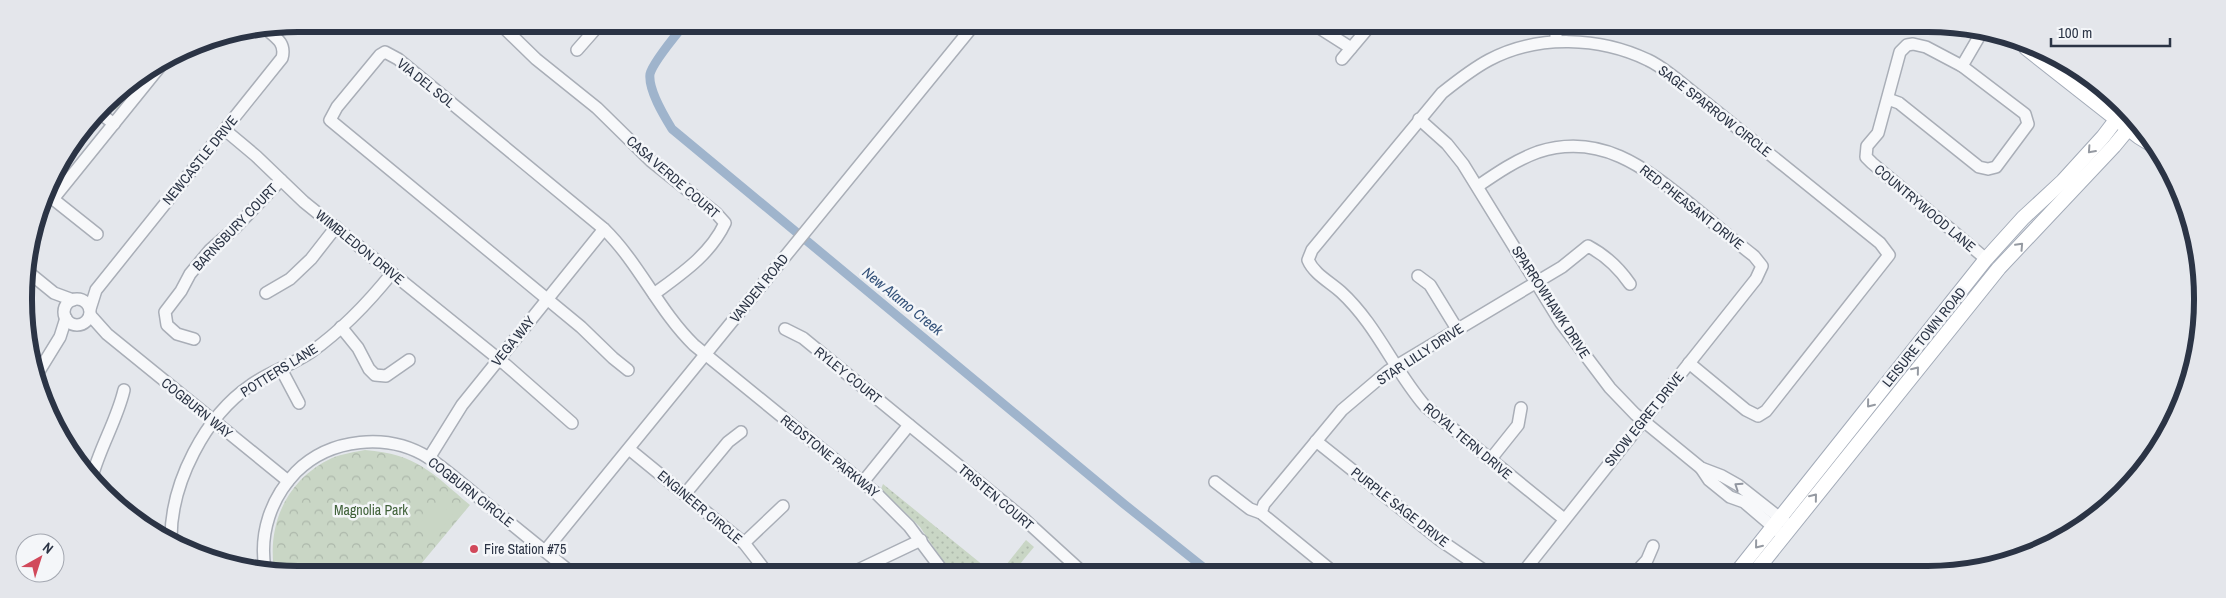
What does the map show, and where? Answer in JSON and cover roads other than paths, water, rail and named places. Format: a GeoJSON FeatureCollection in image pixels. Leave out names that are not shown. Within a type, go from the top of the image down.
{"type":"FeatureCollection","features":[{"type":"Feature","properties":{"kind":"main road"},"geometry":{"type":"LineString","coordinates":[[2039,57],[2119,115]]}},
{"type":"Feature","properties":{"kind":"main road","name":"LEISURE TOWN ROAD"},"geometry":{"type":"LineString","coordinates":[[1759,566],[1782,526],[1986,259],[2023,218],[2070,173],[2119,115]]}},
{"type":"Feature","properties":{"kind":"main road","name":"LEISURE TOWN ROAD"},"geometry":{"type":"LineString","coordinates":[[1743,566],[1782,526],[1999,268],[2114,146],[2129,126]]}},
{"type":"Feature","properties":{"kind":"street","name":"CASA VERDE COURT"},"geometry":{"type":"LineString","coordinates":[[509,33],[536,59],[597,108],[651,161],[716,213],[725,223],[716,238],[689,270],[654,294]]}},
{"type":"Feature","properties":{"kind":"street"},"geometry":{"type":"LineString","coordinates":[[577,50],[592,33]]}},
{"type":"Feature","properties":{"kind":"street","name":"VANDEN ROAD"},"geometry":{"type":"LineString","coordinates":[[545,551],[967,33]]}},
{"type":"Feature","properties":{"kind":"street"},"geometry":{"type":"LineString","coordinates":[[1327,33],[1351,48]]}},
{"type":"Feature","properties":{"kind":"street"},"geometry":{"type":"LineString","coordinates":[[1342,59],[1364,33]]}},
{"type":"Feature","properties":{"kind":"street"},"geometry":{"type":"LineString","coordinates":[[1556,33],[1556,42]]}},
{"type":"Feature","properties":{"kind":"street","name":"NEWCASTLE DRIVE"},"geometry":{"type":"LineString","coordinates":[[85,318],[96,290],[282,58],[284,50],[280,41],[272,34]]}},
{"type":"Feature","properties":{"kind":"street"},"geometry":{"type":"LineString","coordinates":[[1888,99],[1899,103],[1979,167],[1988,169],[1996,167],[2028,124],[2025,114],[1962,66],[1979,38]]}},
{"type":"Feature","properties":{"kind":"street","name":"SAGE SPARROW CIRCLE"},"geometry":{"type":"LineString","coordinates":[[1308,260],[1312,250],[1419,119],[1442,93],[1467,74],[1511,50],[1556,42],[1600,44],[1624,50],[1650,61],[1674,77],[1872,237],[1889,254],[1766,411],[1758,416],[1746,410],[1688,363]]}},
{"type":"Feature","properties":{"kind":"street","name":"COUNTRYWOOD LANE"},"geometry":{"type":"LineString","coordinates":[[1962,66],[1926,47],[1913,44],[1907,45],[1900,52],[1878,132],[1867,146],[1866,156],[1986,259]]}},
{"type":"Feature","properties":{"kind":"street","name":"VIA DEL SOL"},"geometry":{"type":"LineString","coordinates":[[547,300],[330,120],[337,107],[373,63],[386,52],[398,59],[604,229],[620,246],[680,332],[705,354]]}},
{"type":"Feature","properties":{"kind":"street"},"geometry":{"type":"LineString","coordinates":[[56,190],[153,76]]}},
{"type":"Feature","properties":{"kind":"street"},"geometry":{"type":"LineString","coordinates":[[105,117],[114,124]]}},
{"type":"Feature","properties":{"kind":"street","name":"SPARROWHAWK DRIVE"},"geometry":{"type":"LineString","coordinates":[[1419,119],[1447,144],[1478,186],[1585,356],[1610,388],[1643,420],[1701,468],[1738,485],[1782,526]]}},
{"type":"Feature","properties":{"kind":"street","name":"WIMBLEDON DRIVE"},"geometry":{"type":"LineString","coordinates":[[225,130],[304,202],[499,359],[572,423]]}},
{"type":"Feature","properties":{"kind":"street","name":"RED PHEASANT DRIVE"},"geometry":{"type":"LineString","coordinates":[[1478,186],[1518,161],[1539,152],[1576,147],[1598,149],[1618,154],[1654,175],[1754,256],[1762,266]]}},
{"type":"Feature","properties":{"kind":"street","name":"BARNSBURY COURT"},"geometry":{"type":"LineString","coordinates":[[194,339],[176,334],[167,326],[165,312],[181,291],[190,274],[210,250],[236,227],[281,180]]}},
{"type":"Feature","properties":{"kind":"street"},"geometry":{"type":"LineString","coordinates":[[52,199],[97,234]]}},
{"type":"Feature","properties":{"kind":"street"},"geometry":{"type":"LineString","coordinates":[[266,293],[290,279],[311,259],[336,227]]}},
{"type":"Feature","properties":{"kind":"street","name":"VEGA WAY"},"geometry":{"type":"LineString","coordinates":[[428,458],[462,404],[604,229]]}},
{"type":"Feature","properties":{"kind":"street","name":"STAR LILLY DRIVE"},"geometry":{"type":"LineString","coordinates":[[1261,513],[1264,504],[1342,410],[1396,366],[1562,267],[1588,246],[1621,271],[1630,284]]}},
{"type":"Feature","properties":{"kind":"street","name":"ROYAL TERN DRIVE"},"geometry":{"type":"LineString","coordinates":[[1308,260],[1315,270],[1356,307],[1425,406],[1564,519]]}},
{"type":"Feature","properties":{"kind":"street","name":"SNOW EGRET DRIVE"},"geometry":{"type":"LineString","coordinates":[[1528,566],[1756,279],[1762,266]]}},
{"type":"Feature","properties":{"kind":"street","name":"POTTERS LANE"},"geometry":{"type":"LineString","coordinates":[[172,533],[178,490],[196,447],[214,422],[243,390],[261,378],[310,352],[341,327],[361,310],[392,272]]}},
{"type":"Feature","properties":{"kind":"street"},"geometry":{"type":"LineString","coordinates":[[34,276],[54,293],[86,303],[85,318]]}},
{"type":"Feature","properties":{"kind":"street"},"geometry":{"type":"LineString","coordinates":[[1418,276],[1430,285],[1457,328]]}},
{"type":"Feature","properties":{"kind":"street","name":"NEWCASTLE DRIVE"},"geometry":{"type":"LineString","coordinates":[[76,300],[96,290]]}},
{"type":"Feature","properties":{"kind":"street"},"geometry":{"type":"LineString","coordinates":[[54,293],[71,323],[85,318]]}},
{"type":"Feature","properties":{"kind":"street"},"geometry":{"type":"LineString","coordinates":[[42,367],[60,336],[67,304],[76,300]]}},
{"type":"Feature","properties":{"kind":"street"},"geometry":{"type":"LineString","coordinates":[[547,300],[628,370]]}},
{"type":"Feature","properties":{"kind":"street"},"geometry":{"type":"LineString","coordinates":[[60,336],[85,318]]}},
{"type":"Feature","properties":{"kind":"street","name":"COGBURN WAY"},"geometry":{"type":"LineString","coordinates":[[85,318],[99,333],[106,334],[288,481]]}},
{"type":"Feature","properties":{"kind":"street"},"geometry":{"type":"LineString","coordinates":[[341,327],[358,348],[368,369],[375,375],[386,376],[409,360]]}},
{"type":"Feature","properties":{"kind":"street","name":"RYLEY COURT"},"geometry":{"type":"LineString","coordinates":[[784,329],[803,338],[909,426]]}},
{"type":"Feature","properties":{"kind":"street","name":"REDSTONE PARKWAY"},"geometry":{"type":"LineString","coordinates":[[705,354],[863,482],[894,510],[921,540],[939,566]]}},
{"type":"Feature","properties":{"kind":"street"},"geometry":{"type":"LineString","coordinates":[[281,369],[299,403]]}},
{"type":"Feature","properties":{"kind":"street"},"geometry":{"type":"LineString","coordinates":[[95,469],[105,439],[121,406],[124,390]]}},
{"type":"Feature","properties":{"kind":"street"},"geometry":{"type":"LineString","coordinates":[[1490,460],[1518,425],[1521,408]]}},
{"type":"Feature","properties":{"kind":"street"},"geometry":{"type":"LineString","coordinates":[[863,482],[909,426]]}},
{"type":"Feature","properties":{"kind":"street","name":"TRISTEN COURT"},"geometry":{"type":"LineString","coordinates":[[909,426],[1024,519],[1076,566]]}},
{"type":"Feature","properties":{"kind":"street"},"geometry":{"type":"LineString","coordinates":[[685,494],[728,442],[741,432]]}},
{"type":"Feature","properties":{"kind":"street","name":"PURPLE SAGE DRIVE"},"geometry":{"type":"LineString","coordinates":[[1316,441],[1440,540],[1478,566]]}},
{"type":"Feature","properties":{"kind":"street","name":"COGBURN CIRCLE"},"geometry":{"type":"LineString","coordinates":[[265,563],[263,542],[266,526],[274,503],[288,481],[312,459],[345,445],[366,442],[390,443],[408,448],[428,458],[563,566]]}},
{"type":"Feature","properties":{"kind":"street","name":"ENGINEER CIRCLE"},"geometry":{"type":"LineString","coordinates":[[629,449],[744,543],[762,566]]}},
{"type":"Feature","properties":{"kind":"street"},"geometry":{"type":"LineString","coordinates":[[1215,482],[1250,510],[1261,513],[1326,566]]}},
{"type":"Feature","properties":{"kind":"street"},"geometry":{"type":"LineString","coordinates":[[744,543],[782,506]]}},
{"type":"Feature","properties":{"kind":"street"},"geometry":{"type":"LineString","coordinates":[[866,566],[921,540]]}},
{"type":"Feature","properties":{"kind":"street"},"geometry":{"type":"LineString","coordinates":[[1642,566],[1647,560],[1653,546]]}},
{"type":"Feature","properties":{"kind":"waterway","name":"New Alamo Creek"},"geometry":{"type":"LineString","coordinates":[[678,33],[660,56],[650,74],[651,88],[672,129],[1124,504],[1202,566]]}},
{"type":"Feature","properties":{"kind":"place","name":"Fire Station #75"},"geometry":{"type":"Point","coordinates":[474,549]}},
{"type":"Feature","properties":{"kind":"park label","name":"Magnolia Park"},"geometry":{"type":"Point","coordinates":[371,510]}}]}
